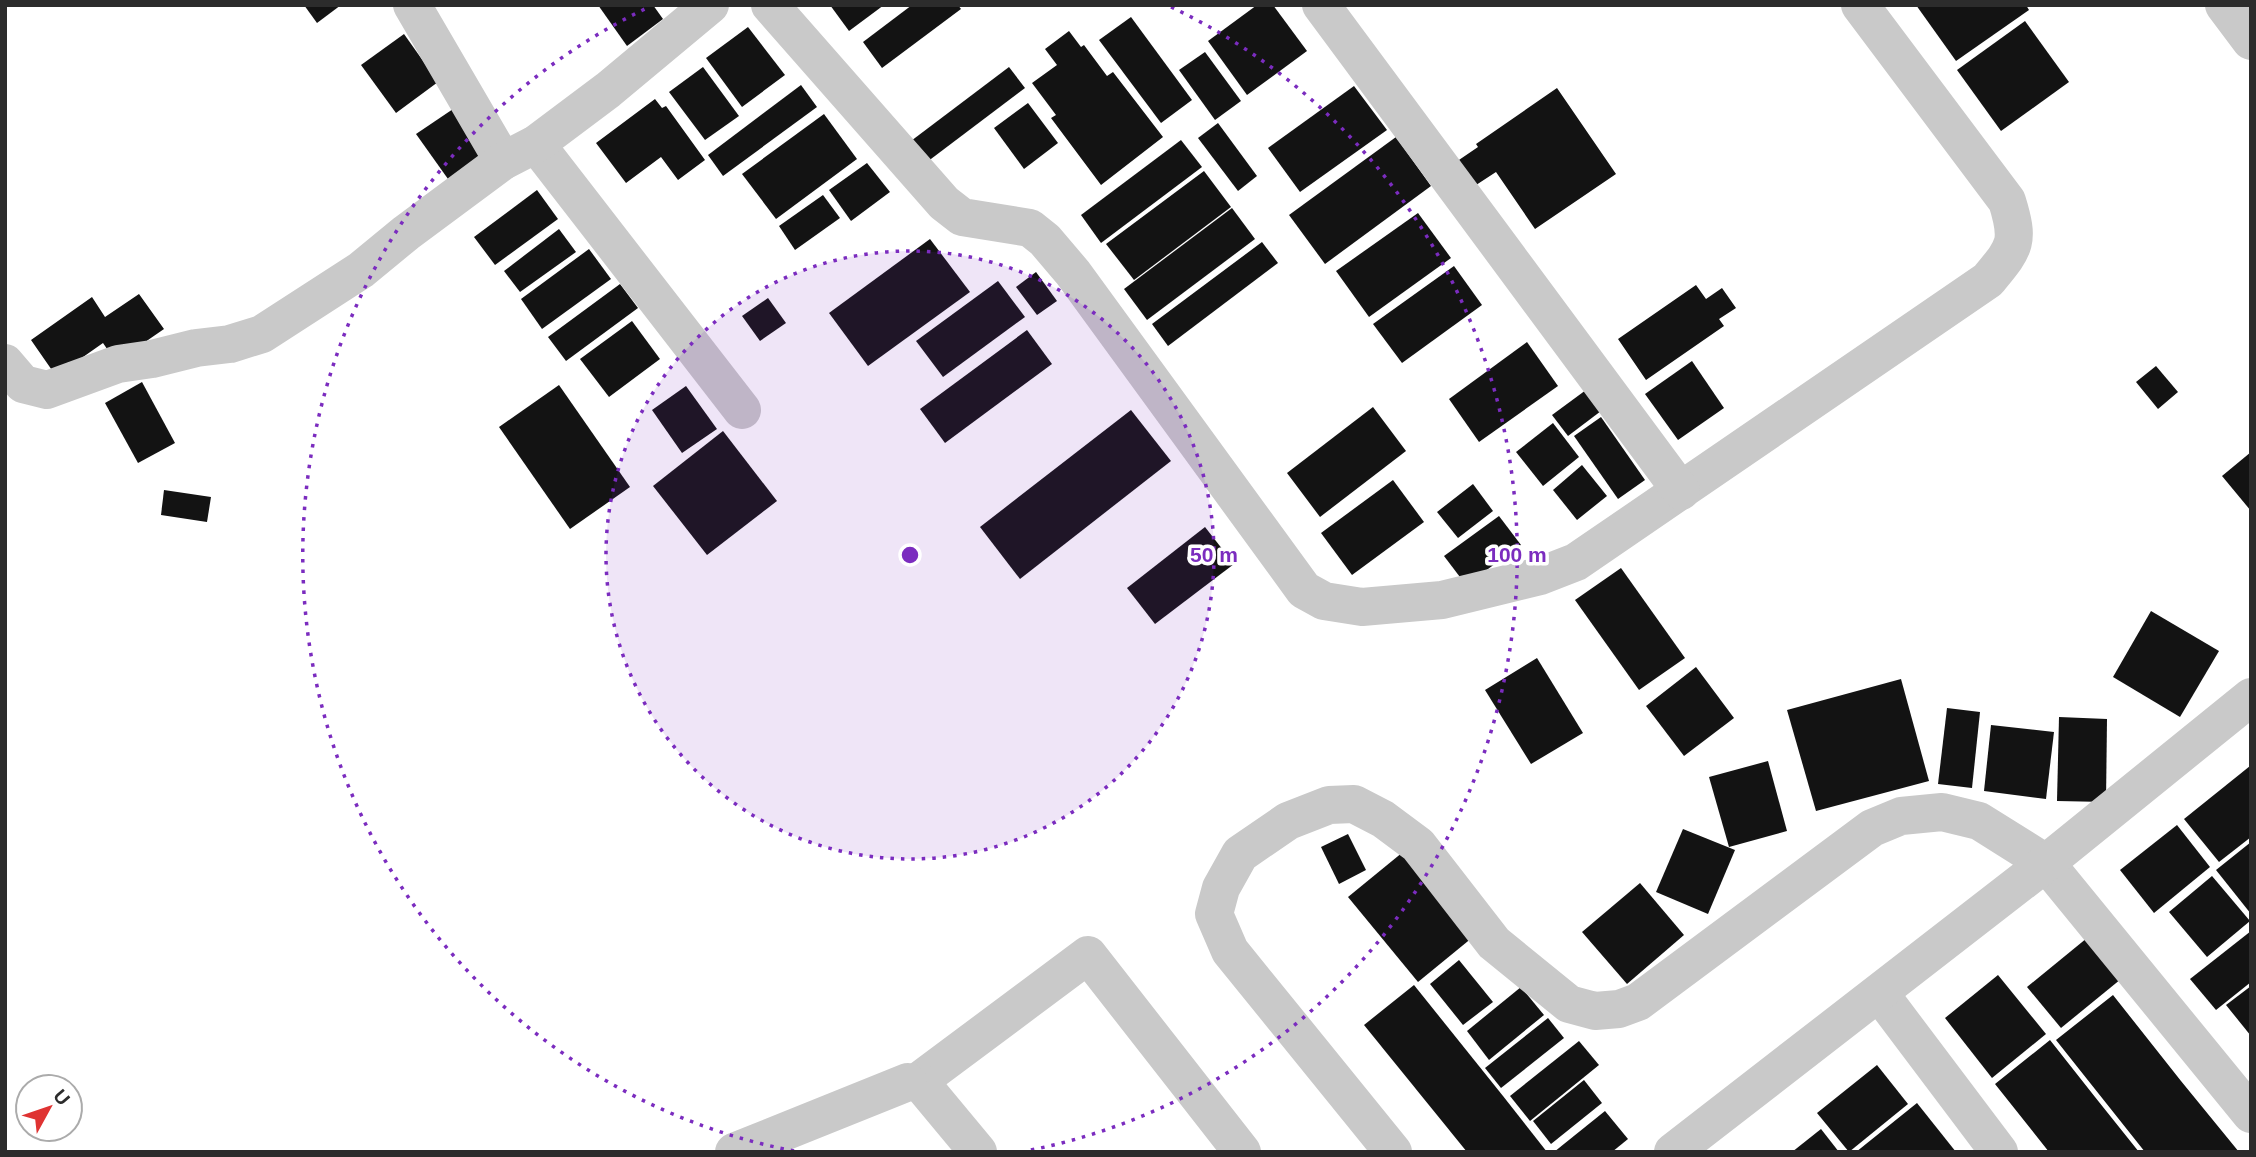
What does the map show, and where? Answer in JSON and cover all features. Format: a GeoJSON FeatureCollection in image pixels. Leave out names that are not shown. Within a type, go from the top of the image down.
{"type":"FeatureCollection","features":[{"type":"Feature","properties":{"kind":"street"},"geometry":{"type":"LineString","coordinates":[[412,5],[519,152],[742,410]]}},
{"type":"Feature","properties":{"kind":"street"},"geometry":{"type":"LineString","coordinates":[[5,363],[23,384],[47,390],[118,364],[230,344],[262,334],[361,270],[406,233],[608,90],[710,5]]}},
{"type":"Feature","properties":{"kind":"street"},"geometry":{"type":"LineString","coordinates":[[771,5],[944,204],[962,217],[1030,229],[1045,240],[1073,273],[1304,590],[1324,601],[1362,607],[1442,600],[1540,576],[1576,562],[1988,280],[2011,252],[2013,220],[2007,201],[1860,5]]}},
{"type":"Feature","properties":{"kind":"street"},"geometry":{"type":"LineString","coordinates":[[1321,5],[1681,491]]}},
{"type":"Feature","properties":{"kind":"street"},"geometry":{"type":"LineString","coordinates":[[2224,5],[2251,41]]}},
{"type":"Feature","properties":{"kind":"street"},"geometry":{"type":"LineString","coordinates":[[1693,1146],[1880,993],[2248,703]]}},
{"type":"Feature","properties":{"kind":"street"},"geometry":{"type":"LineString","coordinates":[[1394,1152],[1230,951],[1214,914],[1221,888],[1240,854],[1288,821],[1329,805],[1354,804],[1383,819],[1418,845],[1494,943],[1569,1004],[1595,1011],[1619,1009],[1638,1002],[1872,828],[1901,816],[1942,812],[1979,821],[2046,863],[2251,1114]]}},
{"type":"Feature","properties":{"kind":"street"},"geometry":{"type":"LineString","coordinates":[[734,1152],[913,1081],[1088,955],[1242,1152]]}},
{"type":"Feature","properties":{"kind":"street"},"geometry":{"type":"LineString","coordinates":[[1880,993],[1999,1152]]}},
{"type":"Feature","properties":{"kind":"street"},"geometry":{"type":"LineString","coordinates":[[913,1081],[949,1152]]}},
{"type":"Feature","properties":{"kind":"street"},"geometry":{"type":"LineString","coordinates":[[913,1081],[978,1152]]}},
{"type":"Feature","properties":{"kind":"building"},"geometry":{"type":"Polygon","coordinates":[[[304,5],[341,5],[317,23],[304,5]]]}},
{"type":"Feature","properties":{"kind":"building"},"geometry":{"type":"Polygon","coordinates":[[[598,5],[653,5],[663,19],[627,46],[598,5]]]}},
{"type":"Feature","properties":{"kind":"building"},"geometry":{"type":"Polygon","coordinates":[[[830,5],[884,5],[849,31],[830,5]]]}},
{"type":"Feature","properties":{"kind":"building"},"geometry":{"type":"Polygon","coordinates":[[[912,5],[958,5],[961,9],[882,68],[863,42],[912,5]]]}},
{"type":"Feature","properties":{"kind":"building"},"geometry":{"type":"Polygon","coordinates":[[[1257,5],[1273,5],[1307,51],[1247,95],[1208,41],[1257,5]]]}},
{"type":"Feature","properties":{"kind":"building"},"geometry":{"type":"Polygon","coordinates":[[[1916,5],[2026,5],[2029,10],[1956,61],[1916,5]]]}},
{"type":"Feature","properties":{"kind":"building"},"geometry":{"type":"Polygon","coordinates":[[[1131,17],[1192,100],[1161,123],[1099,40],[1131,17]]]}},
{"type":"Feature","properties":{"kind":"building"},"geometry":{"type":"Polygon","coordinates":[[[2025,21],[2069,82],[2001,131],[1957,70],[2025,21]]]}},
{"type":"Feature","properties":{"kind":"building"},"geometry":{"type":"Polygon","coordinates":[[[748,27],[785,75],[742,107],[706,58],[748,27]]]}},
{"type":"Feature","properties":{"kind":"building"},"geometry":{"type":"Polygon","coordinates":[[[1069,31],[1081,47],[1084,45],[1107,76],[1113,72],[1163,137],[1101,185],[1051,118],[1056,115],[1032,83],[1057,65],[1045,49],[1069,31]]]}},
{"type":"Feature","properties":{"kind":"building"},"geometry":{"type":"Polygon","coordinates":[[[404,34],[438,82],[396,113],[361,65],[404,34]]]}},
{"type":"Feature","properties":{"kind":"building"},"geometry":{"type":"Polygon","coordinates":[[[1205,52],[1241,101],[1215,120],[1179,70],[1205,52]]]}},
{"type":"Feature","properties":{"kind":"building"},"geometry":{"type":"Polygon","coordinates":[[[703,67],[739,116],[705,140],[669,92],[703,67]]]}},
{"type":"Feature","properties":{"kind":"building"},"geometry":{"type":"Polygon","coordinates":[[[1009,67],[1025,88],[923,165],[907,144],[1009,67]]]}},
{"type":"Feature","properties":{"kind":"building"},"geometry":{"type":"Polygon","coordinates":[[[801,85],[817,107],[723,176],[708,155],[801,85]]]}},
{"type":"Feature","properties":{"kind":"building"},"geometry":{"type":"Polygon","coordinates":[[[1354,86],[1387,130],[1300,192],[1268,148],[1354,86]]]}},
{"type":"Feature","properties":{"kind":"building"},"geometry":{"type":"Polygon","coordinates":[[[1557,88],[1616,174],[1535,229],[1496,172],[1473,187],[1456,162],[1478,147],[1476,144],[1557,88]]]}},
{"type":"Feature","properties":{"kind":"building"},"geometry":{"type":"Polygon","coordinates":[[[655,99],[662,108],[666,106],[705,160],[678,180],[661,157],[626,183],[596,143],[655,99]]]}},
{"type":"Feature","properties":{"kind":"building"},"geometry":{"type":"Polygon","coordinates":[[[1028,103],[1058,143],[1024,169],[994,128],[1028,103]]]}},
{"type":"Feature","properties":{"kind":"building"},"geometry":{"type":"Polygon","coordinates":[[[459,105],[495,156],[453,186],[416,134],[459,105]]]}},
{"type":"Feature","properties":{"kind":"building"},"geometry":{"type":"Polygon","coordinates":[[[824,114],[857,159],[776,219],[742,174],[824,114]]]}},
{"type":"Feature","properties":{"kind":"building"},"geometry":{"type":"Polygon","coordinates":[[[1218,123],[1257,176],[1238,191],[1198,138],[1218,123]]]}},
{"type":"Feature","properties":{"kind":"building"},"geometry":{"type":"Polygon","coordinates":[[[1396,137],[1431,186],[1325,264],[1289,215],[1396,137]]]}},
{"type":"Feature","properties":{"kind":"building"},"geometry":{"type":"Polygon","coordinates":[[[1181,140],[1202,167],[1101,243],[1081,215],[1181,140]]]}},
{"type":"Feature","properties":{"kind":"building"},"geometry":{"type":"Polygon","coordinates":[[[867,163],[890,192],[851,221],[829,190],[867,163]]]}},
{"type":"Feature","properties":{"kind":"building"},"geometry":{"type":"Polygon","coordinates":[[[1204,171],[1231,207],[1134,280],[1106,244],[1204,171]]]}},
{"type":"Feature","properties":{"kind":"building"},"geometry":{"type":"Polygon","coordinates":[[[537,190],[558,219],[495,265],[474,237],[537,190]]]}},
{"type":"Feature","properties":{"kind":"building"},"geometry":{"type":"Polygon","coordinates":[[[823,195],[840,218],[795,250],[779,226],[823,195]]]}},
{"type":"Feature","properties":{"kind":"building"},"geometry":{"type":"Polygon","coordinates":[[[1232,208],[1255,239],[1147,320],[1124,289],[1232,208]]]}},
{"type":"Feature","properties":{"kind":"building"},"geometry":{"type":"Polygon","coordinates":[[[1418,213],[1451,258],[1369,317],[1336,271],[1418,213]]]}},
{"type":"Feature","properties":{"kind":"building"},"geometry":{"type":"Polygon","coordinates":[[[559,229],[576,252],[520,292],[504,271],[559,229]]]}},
{"type":"Feature","properties":{"kind":"building"},"geometry":{"type":"Polygon","coordinates":[[[930,239],[970,292],[868,366],[829,313],[930,239]]]}},
{"type":"Feature","properties":{"kind":"building"},"geometry":{"type":"Polygon","coordinates":[[[1262,242],[1278,263],[1168,346],[1152,324],[1262,242]]]}},
{"type":"Feature","properties":{"kind":"building"},"geometry":{"type":"Polygon","coordinates":[[[589,249],[611,279],[542,329],[521,299],[589,249]]]}},
{"type":"Feature","properties":{"kind":"building"},"geometry":{"type":"Polygon","coordinates":[[[1454,266],[1482,305],[1402,363],[1373,324],[1454,266]]]}},
{"type":"Feature","properties":{"kind":"building"},"geometry":{"type":"Polygon","coordinates":[[[1036,272],[1057,301],[1037,315],[1016,287],[1036,272]]]}},
{"type":"Feature","properties":{"kind":"building"},"geometry":{"type":"Polygon","coordinates":[[[998,281],[1025,317],[943,377],[916,341],[998,281]]]}},
{"type":"Feature","properties":{"kind":"building"},"geometry":{"type":"Polygon","coordinates":[[[620,284],[638,308],[566,361],[548,337],[620,284]]]}},
{"type":"Feature","properties":{"kind":"building"},"geometry":{"type":"Polygon","coordinates":[[[1696,285],[1706,299],[1722,288],[1736,308],[1719,319],[1724,326],[1646,380],[1618,339],[1696,285]]]}},
{"type":"Feature","properties":{"kind":"building"},"geometry":{"type":"Polygon","coordinates":[[[139,294],[164,329],[116,362],[103,343],[56,376],[31,340],[92,297],[105,317],[139,294]]]}},
{"type":"Feature","properties":{"kind":"building"},"geometry":{"type":"Polygon","coordinates":[[[768,298],[786,323],[760,341],[742,316],[768,298]]]}},
{"type":"Feature","properties":{"kind":"building"},"geometry":{"type":"Polygon","coordinates":[[[632,321],[660,359],[609,397],[580,359],[632,321]]]}},
{"type":"Feature","properties":{"kind":"building"},"geometry":{"type":"Polygon","coordinates":[[[1027,330],[1052,364],[945,443],[920,409],[1027,330]]]}},
{"type":"Feature","properties":{"kind":"building"},"geometry":{"type":"Polygon","coordinates":[[[1527,342],[1558,386],[1479,442],[1449,399],[1527,342]]]}},
{"type":"Feature","properties":{"kind":"building"},"geometry":{"type":"Polygon","coordinates":[[[1692,361],[1724,408],[1678,440],[1645,394],[1692,361]]]}},
{"type":"Feature","properties":{"kind":"building"},"geometry":{"type":"Polygon","coordinates":[[[2156,366],[2178,392],[2158,409],[2136,382],[2156,366]]]}},
{"type":"Feature","properties":{"kind":"building"},"geometry":{"type":"Polygon","coordinates":[[[142,382],[175,443],[138,463],[105,403],[142,382]]]}},
{"type":"Feature","properties":{"kind":"building"},"geometry":{"type":"Polygon","coordinates":[[[559,385],[630,487],[570,529],[499,427],[559,385]]]}},
{"type":"Feature","properties":{"kind":"building"},"geometry":{"type":"Polygon","coordinates":[[[686,386],[717,429],[682,453],[652,410],[686,386]]]}},
{"type":"Feature","properties":{"kind":"building"},"geometry":{"type":"Polygon","coordinates":[[[1586,390],[1601,411],[1568,436],[1552,415],[1586,390]]]}},
{"type":"Feature","properties":{"kind":"building"},"geometry":{"type":"Polygon","coordinates":[[[1373,407],[1406,451],[1320,517],[1287,473],[1373,407]]]}},
{"type":"Feature","properties":{"kind":"building"},"geometry":{"type":"Polygon","coordinates":[[[1131,410],[1171,461],[1020,579],[980,527],[1131,410]]]}},
{"type":"Feature","properties":{"kind":"building"},"geometry":{"type":"Polygon","coordinates":[[[1601,417],[1645,480],[1618,499],[1574,436],[1601,417]]]}},
{"type":"Feature","properties":{"kind":"building"},"geometry":{"type":"Polygon","coordinates":[[[1553,423],[1579,457],[1543,486],[1516,452],[1553,423]]]}},
{"type":"Feature","properties":{"kind":"building"},"geometry":{"type":"Polygon","coordinates":[[[723,431],[777,501],[707,555],[653,486],[723,431]]]}},
{"type":"Feature","properties":{"kind":"building"},"geometry":{"type":"Polygon","coordinates":[[[2251,452],[2251,511],[2222,476],[2251,452]]]}},
{"type":"Feature","properties":{"kind":"building"},"geometry":{"type":"Polygon","coordinates":[[[1582,465],[1607,496],[1577,520],[1553,490],[1582,465]]]}},
{"type":"Feature","properties":{"kind":"building"},"geometry":{"type":"Polygon","coordinates":[[[1393,480],[1424,522],[1352,575],[1321,533],[1393,480]]]}},
{"type":"Feature","properties":{"kind":"building"},"geometry":{"type":"Polygon","coordinates":[[[1473,484],[1493,511],[1458,538],[1437,512],[1473,484]]]}},
{"type":"Feature","properties":{"kind":"building"},"geometry":{"type":"Polygon","coordinates":[[[164,490],[211,497],[207,522],[161,515],[164,490]]]}},
{"type":"Feature","properties":{"kind":"building"},"geometry":{"type":"Polygon","coordinates":[[[1499,516],[1521,545],[1466,585],[1444,556],[1499,516]]]}},
{"type":"Feature","properties":{"kind":"building"},"geometry":{"type":"Polygon","coordinates":[[[1205,527],[1234,564],[1155,624],[1127,588],[1205,527]]]}},
{"type":"Feature","properties":{"kind":"building"},"geometry":{"type":"Polygon","coordinates":[[[1621,568],[1685,658],[1639,690],[1575,600],[1621,568]]]}},
{"type":"Feature","properties":{"kind":"building"},"geometry":{"type":"Polygon","coordinates":[[[2151,611],[2219,651],[2180,717],[2113,677],[2151,611]]]}},
{"type":"Feature","properties":{"kind":"building"},"geometry":{"type":"Polygon","coordinates":[[[1537,658],[1583,733],[1531,764],[1485,690],[1537,658]]]}},
{"type":"Feature","properties":{"kind":"building"},"geometry":{"type":"Polygon","coordinates":[[[1696,667],[1734,718],[1684,756],[1646,706],[1696,667]]]}},
{"type":"Feature","properties":{"kind":"building"},"geometry":{"type":"Polygon","coordinates":[[[1901,679],[1929,781],[1816,811],[1787,710],[1901,679]]]}},
{"type":"Feature","properties":{"kind":"building"},"geometry":{"type":"Polygon","coordinates":[[[1947,708],[1980,712],[1972,788],[1938,784],[1947,708]]]}},
{"type":"Feature","properties":{"kind":"building"},"geometry":{"type":"Polygon","coordinates":[[[2059,717],[2107,719],[2106,802],[2057,801],[2059,717]]]}},
{"type":"Feature","properties":{"kind":"building"},"geometry":{"type":"Polygon","coordinates":[[[1991,725],[2054,732],[2046,799],[1984,791],[1991,725]]]}},
{"type":"Feature","properties":{"kind":"building"},"geometry":{"type":"Polygon","coordinates":[[[1768,761],[1787,831],[1729,847],[1709,777],[1768,761]]]}},
{"type":"Feature","properties":{"kind":"building"},"geometry":{"type":"Polygon","coordinates":[[[2250,766],[2251,837],[2219,862],[2184,819],[2250,766]]]}},
{"type":"Feature","properties":{"kind":"building"},"geometry":{"type":"Polygon","coordinates":[[[2177,825],[2210,867],[2154,913],[2120,870],[2177,825]]]}},
{"type":"Feature","properties":{"kind":"building"},"geometry":{"type":"Polygon","coordinates":[[[1683,829],[1735,850],[1708,914],[1656,892],[1683,829]]]}},
{"type":"Feature","properties":{"kind":"building"},"geometry":{"type":"Polygon","coordinates":[[[1348,834],[1366,870],[1339,884],[1321,847],[1348,834]]]}},
{"type":"Feature","properties":{"kind":"building"},"geometry":{"type":"Polygon","coordinates":[[[2251,842],[2251,914],[2216,870],[2251,842]]]}},
{"type":"Feature","properties":{"kind":"building"},"geometry":{"type":"Polygon","coordinates":[[[1403,852],[1473,937],[1418,982],[1348,897],[1403,852]]]}},
{"type":"Feature","properties":{"kind":"building"},"geometry":{"type":"Polygon","coordinates":[[[2212,876],[2250,921],[2207,957],[2169,912],[2212,876]]]}},
{"type":"Feature","properties":{"kind":"building"},"geometry":{"type":"Polygon","coordinates":[[[1640,883],[1684,935],[1627,984],[1582,932],[1640,883]]]}},
{"type":"Feature","properties":{"kind":"building"},"geometry":{"type":"Polygon","coordinates":[[[2251,931],[2251,982],[2216,1010],[2190,979],[2251,931]]]}},
{"type":"Feature","properties":{"kind":"building"},"geometry":{"type":"Polygon","coordinates":[[[2087,938],[2121,979],[2061,1028],[2027,987],[2087,938]]]}},
{"type":"Feature","properties":{"kind":"building"},"geometry":{"type":"Polygon","coordinates":[[[1459,960],[1493,1002],[1463,1025],[1430,984],[1459,960]]]}},
{"type":"Feature","properties":{"kind":"building"},"geometry":{"type":"Polygon","coordinates":[[[1998,975],[2046,1034],[1992,1078],[1945,1018],[1998,975]]]}},
{"type":"Feature","properties":{"kind":"building"},"geometry":{"type":"Polygon","coordinates":[[[1414,985],[1547,1152],[1467,1152],[1364,1025],[1414,985]]]}},
{"type":"Feature","properties":{"kind":"building"},"geometry":{"type":"Polygon","coordinates":[[[2251,986],[2251,1036],[2226,1005],[2251,986]]]}},
{"type":"Feature","properties":{"kind":"building"},"geometry":{"type":"Polygon","coordinates":[[[1521,987],[1544,1015],[1489,1060],[1467,1031],[1521,987]]]}},
{"type":"Feature","properties":{"kind":"building"},"geometry":{"type":"Polygon","coordinates":[[[2113,995],[2239,1152],[2145,1152],[2056,1040],[2113,995]]]}},
{"type":"Feature","properties":{"kind":"building"},"geometry":{"type":"Polygon","coordinates":[[[1548,1018],[1564,1038],[1501,1088],[1485,1068],[1548,1018]]]}},
{"type":"Feature","properties":{"kind":"building"},"geometry":{"type":"Polygon","coordinates":[[[2050,1040],[2139,1152],[2049,1152],[1995,1084],[2050,1040]]]}},
{"type":"Feature","properties":{"kind":"building"},"geometry":{"type":"Polygon","coordinates":[[[1579,1041],[1599,1065],[1530,1121],[1510,1096],[1579,1041]]]}},
{"type":"Feature","properties":{"kind":"building"},"geometry":{"type":"Polygon","coordinates":[[[1877,1065],[1908,1104],[1849,1152],[1817,1113],[1877,1065]]]}},
{"type":"Feature","properties":{"kind":"building"},"geometry":{"type":"Polygon","coordinates":[[[1584,1080],[1602,1103],[1551,1144],[1533,1121],[1584,1080]]]}},
{"type":"Feature","properties":{"kind":"building"},"geometry":{"type":"Polygon","coordinates":[[[1917,1103],[1956,1152],[1856,1152],[1917,1103]]]}},
{"type":"Feature","properties":{"kind":"building"},"geometry":{"type":"Polygon","coordinates":[[[1605,1111],[1628,1139],[1612,1152],[1554,1152],[1605,1111]]]}},
{"type":"Feature","properties":{"kind":"building"},"geometry":{"type":"Polygon","coordinates":[[[1821,1129],[1839,1152],[1792,1152],[1821,1129]]]}}]}
